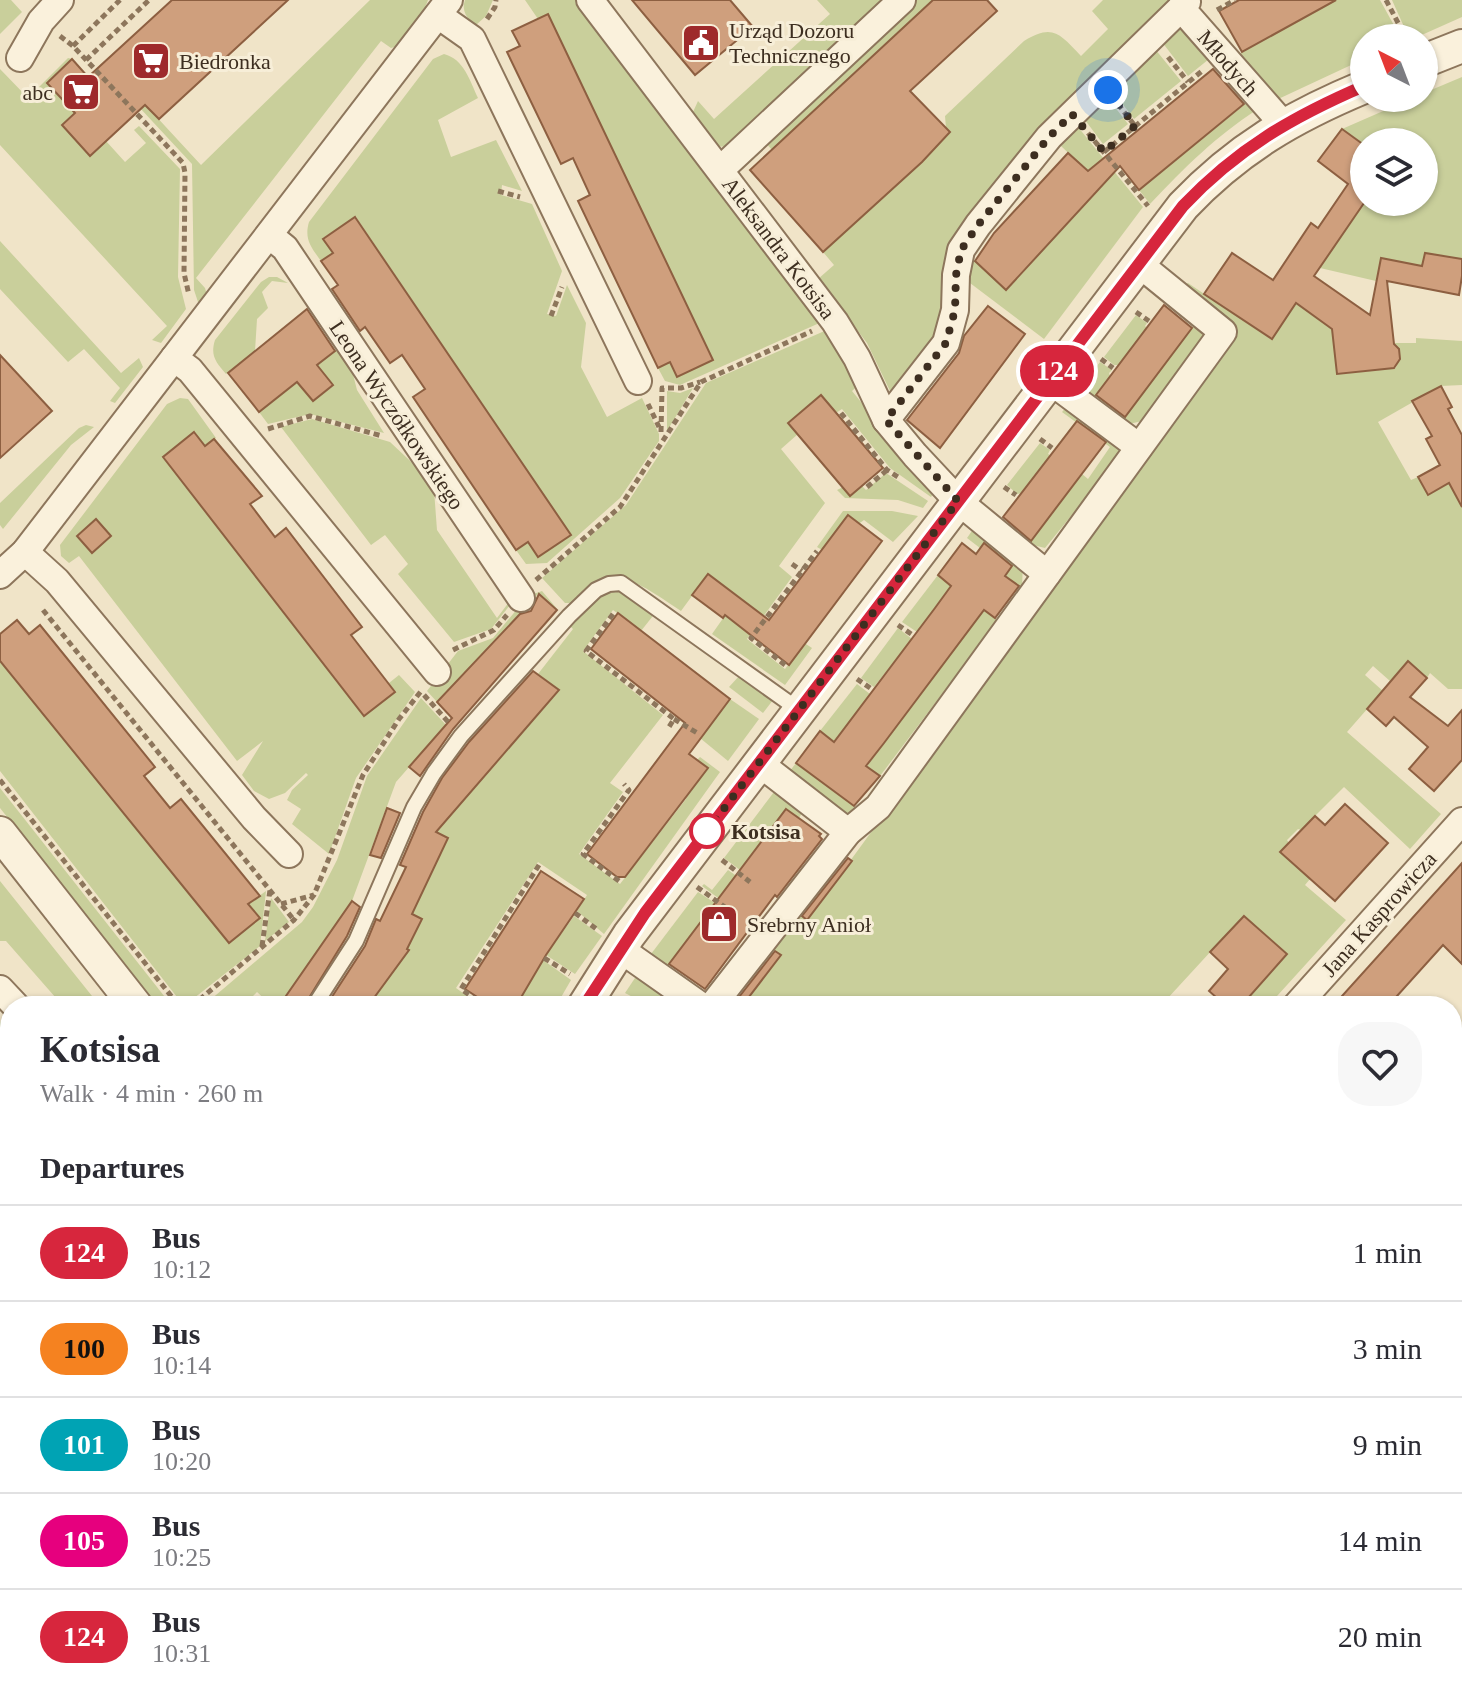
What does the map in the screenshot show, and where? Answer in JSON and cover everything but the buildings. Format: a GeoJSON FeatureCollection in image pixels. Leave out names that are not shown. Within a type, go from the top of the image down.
{"type":"FeatureCollection","features":[{"type":"Feature","properties":{"kind":"street"},"geometry":{"type":"LineString","coordinates":[[20,58],[41,21],[60,0]]}},
{"type":"Feature","properties":{"kind":"street","name":"Aleksandra Kotsisa"},"geometry":{"type":"LineString","coordinates":[[590,0],[835,322],[857,358],[886,420],[958,501],[1047,574]]}},
{"type":"Feature","properties":{"kind":"street"},"geometry":{"type":"LineString","coordinates":[[720,170],[902,0]]}},
{"type":"Feature","properties":{"kind":"street"},"geometry":{"type":"LineString","coordinates":[[886,420],[946,343],[955,310],[956,275],[961,250],[978,225],[1049,137],[1191,5]]}},
{"type":"Feature","properties":{"kind":"street","name":"Młodych"},"geometry":{"type":"LineString","coordinates":[[1191,5],[1221,55],[1283,124]]}},
{"type":"Feature","properties":{"kind":"street"},"geometry":{"type":"LineString","coordinates":[[0,575],[25,552],[443,8],[472,39],[638,381]]}},
{"type":"Feature","properties":{"kind":"street"},"geometry":{"type":"LineString","coordinates":[[1438,55],[1462,46]]}},
{"type":"Feature","properties":{"kind":"street"},"geometry":{"type":"LineString","coordinates":[[580,993],[613,943],[759,763],[1160,233],[1204,184],[1247,148],[1283,124],[1350,93]]}},
{"type":"Feature","properties":{"kind":"street","name":"Leona Wyczółkowskiego"},"geometry":{"type":"LineString","coordinates":[[269,235],[285,248],[406,428],[529,589]]}},
{"type":"Feature","properties":{"kind":"street"},"geometry":{"type":"LineString","coordinates":[[720,996],[848,832],[878,807],[1223,332],[1138,263]]}},
{"type":"Feature","properties":{"kind":"street"},"geometry":{"type":"LineString","coordinates":[[174,358],[190,370],[429,682]]}},
{"type":"Feature","properties":{"kind":"street"},"geometry":{"type":"LineString","coordinates":[[1049,380],[1139,447]]}},
{"type":"Feature","properties":{"kind":"street"},"geometry":{"type":"LineString","coordinates":[[25,552],[57,581],[254,818],[289,854]]}},
{"type":"Feature","properties":{"kind":"street"},"geometry":{"type":"LineString","coordinates":[[759,763],[848,832]]}},
{"type":"Feature","properties":{"kind":"street","name":"Jana Kasprowicza"},"geometry":{"type":"LineString","coordinates":[[1305,996],[1462,821]]}},
{"type":"Feature","properties":{"kind":"street"},"geometry":{"type":"LineString","coordinates":[[0,833],[128,996]]}},
{"type":"Feature","properties":{"kind":"street"},"geometry":{"type":"LineString","coordinates":[[613,943],[687,996]]}},
{"type":"Feature","properties":{"kind":"lane"},"geometry":{"type":"LineString","coordinates":[[320,996],[356,941],[414,807],[461,736],[596,590],[621,583],[799,710]]}},
{"type":"Feature","properties":{"kind":"path"},"geometry":{"type":"LineString","coordinates":[[73,46],[120,0]]}},
{"type":"Feature","properties":{"kind":"path"},"geometry":{"type":"LineString","coordinates":[[86,60],[149,0]]}},
{"type":"Feature","properties":{"kind":"path"},"geometry":{"type":"LineString","coordinates":[[1191,5],[1235,0]]}},
{"type":"Feature","properties":{"kind":"path"},"geometry":{"type":"LineString","coordinates":[[1386,0],[1399,24]]}},
{"type":"Feature","properties":{"kind":"path"},"geometry":{"type":"LineString","coordinates":[[41,21],[73,46],[183,163],[184,273]]}},
{"type":"Feature","properties":{"kind":"path"},"geometry":{"type":"LineString","coordinates":[[1165,53],[1188,82]]}},
{"type":"Feature","properties":{"kind":"path"},"geometry":{"type":"LineString","coordinates":[[1104,152],[1221,55]]}},
{"type":"Feature","properties":{"kind":"path"},"geometry":{"type":"LineString","coordinates":[[1117,102],[1135,126]]}},
{"type":"Feature","properties":{"kind":"path"},"geometry":{"type":"LineString","coordinates":[[1072,114],[1151,210]]}},
{"type":"Feature","properties":{"kind":"path"},"geometry":{"type":"LineString","coordinates":[[498,191],[523,197]]}},
{"type":"Feature","properties":{"kind":"path"},"geometry":{"type":"LineString","coordinates":[[551,316],[564,284]]}},
{"type":"Feature","properties":{"kind":"path"},"geometry":{"type":"LineString","coordinates":[[661,432],[662,388],[681,388],[701,382],[835,322]]}},
{"type":"Feature","properties":{"kind":"path"},"geometry":{"type":"LineString","coordinates":[[638,381],[665,439]]}},
{"type":"Feature","properties":{"kind":"path"},"geometry":{"type":"LineString","coordinates":[[204,996],[294,920],[314,895],[363,775],[399,719],[455,647],[494,630],[529,589],[620,507],[701,382]]}},
{"type":"Feature","properties":{"kind":"path"},"geometry":{"type":"LineString","coordinates":[[264,430],[310,416],[389,438],[406,428]]}},
{"type":"Feature","properties":{"kind":"path"},"geometry":{"type":"LineString","coordinates":[[867,487],[887,470]]}},
{"type":"Feature","properties":{"kind":"path"},"geometry":{"type":"LineString","coordinates":[[785,665],[751,638],[817,551]]}},
{"type":"Feature","properties":{"kind":"path"},"geometry":{"type":"LineString","coordinates":[[792,564],[802,571]]}},
{"type":"Feature","properties":{"kind":"path"},"geometry":{"type":"LineString","coordinates":[[529,589],[569,616]]}},
{"type":"Feature","properties":{"kind":"path"},"geometry":{"type":"LineString","coordinates":[[36,601],[294,920]]}},
{"type":"Feature","properties":{"kind":"path"},"geometry":{"type":"LineString","coordinates":[[613,614],[586,651],[674,719],[699,734]]}},
{"type":"Feature","properties":{"kind":"path"},"geometry":{"type":"LineString","coordinates":[[895,622],[914,636]]}},
{"type":"Feature","properties":{"kind":"path"},"geometry":{"type":"LineString","coordinates":[[853,676],[873,690]]}},
{"type":"Feature","properties":{"kind":"path"},"geometry":{"type":"LineString","coordinates":[[429,682],[461,736]]}},
{"type":"Feature","properties":{"kind":"path"},"geometry":{"type":"LineString","coordinates":[[669,727],[674,719]]}},
{"type":"Feature","properties":{"kind":"path"},"geometry":{"type":"LineString","coordinates":[[0,780],[171,996]]}},
{"type":"Feature","properties":{"kind":"path"},"geometry":{"type":"LineString","coordinates":[[619,881],[583,854],[629,790],[624,784]]}},
{"type":"Feature","properties":{"kind":"path"},"geometry":{"type":"LineString","coordinates":[[718,856],[750,882]]}},
{"type":"Feature","properties":{"kind":"path"},"geometry":{"type":"LineString","coordinates":[[471,996],[461,989],[539,865]]}},
{"type":"Feature","properties":{"kind":"path"},"geometry":{"type":"LineString","coordinates":[[696,886],[729,910]]}},
{"type":"Feature","properties":{"kind":"path"},"geometry":{"type":"LineString","coordinates":[[262,947],[270,890]]}},
{"type":"Feature","properties":{"kind":"path"},"geometry":{"type":"LineString","coordinates":[[281,904],[314,895]]}},
{"type":"Feature","properties":{"kind":"path"},"geometry":{"type":"LineString","coordinates":[[575,913],[613,943]]}},
{"type":"Feature","properties":{"kind":"path"},"geometry":{"type":"LineString","coordinates":[[544,958],[580,993]]}},
{"type":"Feature","properties":{"kind":"green space"},"geometry":{"type":"Polygon","coordinates":[[[0,0],[11,0],[22,12],[0,34],[0,0]]]}},
{"type":"Feature","properties":{"kind":"green space"},"geometry":{"type":"Polygon","coordinates":[[[370,0],[428,0],[403,41],[391,48],[381,41],[196,278],[207,295],[199,305],[194,290],[192,164],[100,65],[105,61],[201,165],[370,0]]]}},
{"type":"Feature","properties":{"kind":"green space"},"geometry":{"type":"Polygon","coordinates":[[[465,0],[493,0],[486,16],[476,25],[466,14],[465,0]]]}},
{"type":"Feature","properties":{"kind":"green space"},"geometry":{"type":"Polygon","coordinates":[[[525,0],[583,0],[824,321],[680,385],[665,381],[658,368],[670,362],[678,377],[713,360],[548,14],[538,19],[525,0]]]}},
{"type":"Feature","properties":{"kind":"green space"},"geometry":{"type":"Polygon","coordinates":[[[817,0],[885,0],[735,140],[726,147],[716,146],[693,112],[698,101],[714,119],[830,14],[817,0]]]}},
{"type":"Feature","properties":{"kind":"green space"},"geometry":{"type":"Polygon","coordinates":[[[916,0],[934,0],[772,150],[765,142],[916,0]]]}},
{"type":"Feature","properties":{"kind":"green space"},"geometry":{"type":"Polygon","coordinates":[[[1103,0],[1172,0],[981,215],[938,338],[891,393],[867,343],[818,279],[834,265],[823,252],[931,153],[946,128],[945,116],[1024,41],[1049,32],[1061,37],[1081,56],[1108,29],[1092,11],[1103,0]]]}},
{"type":"Feature","properties":{"kind":"green space"},"geometry":{"type":"Polygon","coordinates":[[[1336,0],[1380,0],[1393,24],[1350,24],[1350,66],[1274,101],[1239,54],[1336,0]]]}},
{"type":"Feature","properties":{"kind":"green space"},"geometry":{"type":"Polygon","coordinates":[[[1392,0],[1462,0],[1462,17],[1438,28],[1438,24],[1403,24],[1392,0]]]}},
{"type":"Feature","properties":{"kind":"green space"},"geometry":{"type":"Polygon","coordinates":[[[1183,24],[1214,55],[1188,76],[1162,42],[1183,24]]]}},
{"type":"Feature","properties":{"kind":"green space"},"geometry":{"type":"Polygon","coordinates":[[[1155,49],[1181,81],[1134,119],[1112,90],[1155,49]]]}},
{"type":"Feature","properties":{"kind":"green space"},"geometry":{"type":"Polygon","coordinates":[[[444,54],[461,66],[478,98],[438,120],[451,157],[496,140],[522,191],[502,185],[501,195],[532,204],[562,271],[547,314],[556,316],[567,285],[586,323],[581,367],[607,417],[642,398],[659,434],[659,441],[620,498],[547,563],[526,564],[516,550],[528,542],[570,534],[356,217],[323,238],[333,253],[321,261],[308,238],[309,222],[433,59],[444,54]]]}},
{"type":"Feature","properties":{"kind":"green space"},"geometry":{"type":"Polygon","coordinates":[[[68,58],[72,59],[47,83],[78,110],[62,125],[90,155],[106,141],[125,162],[146,143],[134,130],[139,126],[180,169],[178,277],[186,309],[161,343],[152,340],[167,326],[0,145],[0,69],[28,98],[68,58]]]}},
{"type":"Feature","properties":{"kind":"green space"},"geometry":{"type":"Polygon","coordinates":[[[1462,77],[1462,259],[1425,253],[1418,287],[1395,283],[1398,261],[1381,258],[1376,281],[1320,268],[1355,216],[1438,216],[1438,128],[1350,128],[1350,135],[1342,129],[1381,112],[1438,112],[1438,87],[1462,77]]]}},
{"type":"Feature","properties":{"kind":"green space"},"geometry":{"type":"Polygon","coordinates":[[[1107,97],[1128,124],[1103,144],[1085,120],[1107,97]]]}},
{"type":"Feature","properties":{"kind":"green space"},"geometry":{"type":"Polygon","coordinates":[[[1250,100],[1258,109],[1201,153],[1150,204],[1139,190],[1250,100]]]}},
{"type":"Feature","properties":{"kind":"green space"},"geometry":{"type":"Polygon","coordinates":[[[1078,127],[1143,207],[1044,339],[970,283],[970,256],[1007,290],[1102,185],[1061,146],[1078,127]]]}},
{"type":"Feature","properties":{"kind":"green space"},"geometry":{"type":"Polygon","coordinates":[[[0,241],[121,373],[139,358],[143,367],[115,403],[110,401],[120,388],[84,349],[68,362],[0,289],[0,241]]]}},
{"type":"Feature","properties":{"kind":"green space"},"geometry":{"type":"Polygon","coordinates":[[[277,277],[288,283],[272,281],[262,292],[268,308],[257,319],[255,351],[226,374],[215,358],[215,340],[261,282],[277,277]]]}},
{"type":"Feature","properties":{"kind":"green space"},"geometry":{"type":"Polygon","coordinates":[[[1188,283],[1271,339],[1296,303],[1337,328],[1337,370],[1341,374],[1396,368],[1399,355],[1394,343],[1416,343],[1416,338],[1462,341],[1462,385],[1441,386],[1378,422],[1411,480],[1418,477],[1428,495],[1450,483],[1462,505],[1462,689],[1448,689],[1430,673],[1427,678],[1408,662],[1390,681],[1373,666],[1365,675],[1383,691],[1347,732],[1441,814],[1410,849],[1344,787],[1287,840],[1289,843],[1282,851],[1310,879],[1305,885],[1346,920],[1277,996],[1250,996],[1287,954],[1224,937],[1170,996],[750,996],[780,956],[768,946],[794,910],[807,920],[1234,335],[1178,288],[1188,283]]]}},
{"type":"Feature","properties":{"kind":"green space"},"geometry":{"type":"Polygon","coordinates":[[[1136,315],[1147,323],[1147,328],[1119,365],[1114,365],[1104,357],[1136,315]]]}},
{"type":"Feature","properties":{"kind":"green space"},"geometry":{"type":"Polygon","coordinates":[[[1198,320],[1207,335],[1142,421],[1125,425],[1078,390],[1100,362],[1112,370],[1109,373],[1125,416],[1198,320]]]}},
{"type":"Feature","properties":{"kind":"green space"},"geometry":{"type":"Polygon","coordinates":[[[829,329],[862,382],[852,391],[888,435],[939,486],[931,497],[890,468],[842,409],[836,413],[821,395],[789,422],[798,434],[781,449],[825,503],[779,566],[792,577],[747,639],[785,669],[803,645],[812,648],[785,685],[712,634],[738,597],[708,574],[681,611],[639,585],[613,579],[600,582],[571,603],[565,603],[542,578],[626,505],[706,383],[829,329]]]}},
{"type":"Feature","properties":{"kind":"green space"},"geometry":{"type":"Polygon","coordinates":[[[345,343],[357,390],[384,433],[310,414],[268,424],[259,412],[297,382],[313,401],[333,386],[317,365],[345,343]]]}},
{"type":"Feature","properties":{"kind":"green space"},"geometry":{"type":"Polygon","coordinates":[[[693,388],[667,431],[667,391],[680,393],[693,388]]]}},
{"type":"Feature","properties":{"kind":"green space"},"geometry":{"type":"Polygon","coordinates":[[[180,398],[188,399],[216,438],[205,446],[194,432],[163,457],[364,716],[395,692],[389,683],[399,675],[415,692],[356,778],[329,854],[292,824],[301,809],[287,800],[292,790],[308,775],[306,773],[285,793],[269,799],[254,791],[242,775],[263,741],[237,761],[79,556],[69,563],[61,556],[60,545],[167,404],[180,398]]]}},
{"type":"Feature","properties":{"kind":"green space"},"geometry":{"type":"Polygon","coordinates":[[[1071,402],[1117,438],[1119,457],[1045,548],[1029,544],[1082,474],[1088,479],[1110,447],[1062,412],[1071,402]]]}},
{"type":"Feature","properties":{"kind":"green space"},"geometry":{"type":"Polygon","coordinates":[[[312,419],[390,442],[422,472],[434,490],[437,530],[497,618],[512,598],[501,581],[519,571],[522,590],[491,629],[454,642],[398,574],[408,564],[385,535],[371,545],[281,427],[312,419]]]}},
{"type":"Feature","properties":{"kind":"green space"},"geometry":{"type":"Polygon","coordinates":[[[86,425],[94,427],[71,445],[3,529],[0,525],[0,503],[79,428],[86,425]]]}},
{"type":"Feature","properties":{"kind":"green space"},"geometry":{"type":"Polygon","coordinates":[[[1040,443],[1050,450],[1050,455],[1022,493],[1017,494],[1007,485],[1040,443]]]}},
{"type":"Feature","properties":{"kind":"green space"},"geometry":{"type":"Polygon","coordinates":[[[886,473],[928,501],[923,508],[898,500],[845,498],[837,490],[843,487],[851,496],[862,486],[866,490],[886,473]]]}},
{"type":"Feature","properties":{"kind":"green space"},"geometry":{"type":"Polygon","coordinates":[[[843,511],[892,511],[918,516],[893,542],[864,520],[822,550],[817,547],[843,511]]]}},
{"type":"Feature","properties":{"kind":"green space"},"geometry":{"type":"Polygon","coordinates":[[[976,525],[1023,561],[1022,588],[999,571],[1002,565],[967,538],[976,525]]]}},
{"type":"Feature","properties":{"kind":"green space"},"geometry":{"type":"Polygon","coordinates":[[[938,575],[951,586],[917,632],[902,622],[938,575]]]}},
{"type":"Feature","properties":{"kind":"green space"},"geometry":{"type":"Polygon","coordinates":[[[624,590],[656,612],[641,631],[613,610],[583,651],[663,715],[610,783],[623,792],[579,854],[620,884],[686,799],[697,760],[700,757],[720,772],[604,934],[577,911],[587,895],[538,862],[456,988],[467,996],[374,996],[405,953],[422,920],[412,914],[448,838],[426,827],[437,830],[559,690],[538,674],[573,629],[568,624],[587,606],[615,591],[624,590]]]}},
{"type":"Feature","properties":{"kind":"green space"},"geometry":{"type":"Polygon","coordinates":[[[542,591],[558,610],[538,594],[503,632],[497,645],[491,644],[437,702],[427,691],[458,651],[493,638],[528,596],[542,591]]]}},
{"type":"Feature","properties":{"kind":"green space"},"geometry":{"type":"Polygon","coordinates":[[[984,610],[998,620],[880,776],[867,766],[984,610]]]}},
{"type":"Feature","properties":{"kind":"green space"},"geometry":{"type":"Polygon","coordinates":[[[898,628],[912,639],[874,687],[861,678],[898,628]]]}},
{"type":"Feature","properties":{"kind":"green space"},"geometry":{"type":"Polygon","coordinates":[[[0,661],[229,943],[259,918],[248,904],[266,891],[260,946],[197,996],[176,996],[0,771],[0,661]]]}},
{"type":"Feature","properties":{"kind":"green space"},"geometry":{"type":"Polygon","coordinates":[[[740,675],[773,700],[763,713],[729,687],[740,675]]]}},
{"type":"Feature","properties":{"kind":"green space"},"geometry":{"type":"Polygon","coordinates":[[[857,684],[870,694],[834,742],[820,731],[857,684]]]}},
{"type":"Feature","properties":{"kind":"green space"},"geometry":{"type":"Polygon","coordinates":[[[421,698],[446,725],[396,782],[352,901],[286,996],[261,996],[257,992],[253,996],[215,996],[302,922],[313,907],[337,860],[367,776],[421,698]]]}},
{"type":"Feature","properties":{"kind":"green space"},"geometry":{"type":"Polygon","coordinates":[[[730,699],[759,719],[728,761],[700,738],[730,699]]]}},
{"type":"Feature","properties":{"kind":"green space"},"geometry":{"type":"Polygon","coordinates":[[[796,763],[856,808],[847,820],[783,780],[796,763]]]}},
{"type":"Feature","properties":{"kind":"green space"},"geometry":{"type":"Polygon","coordinates":[[[0,788],[164,996],[149,996],[0,808],[0,788]]]}},
{"type":"Feature","properties":{"kind":"green space"},"geometry":{"type":"Polygon","coordinates":[[[774,792],[802,813],[799,818],[786,809],[740,870],[724,858],[774,792]]]}},
{"type":"Feature","properties":{"kind":"green space"},"geometry":{"type":"Polygon","coordinates":[[[728,870],[748,884],[741,915],[702,886],[704,884],[712,890],[728,870]]]}},
{"type":"Feature","properties":{"kind":"green space"},"geometry":{"type":"Polygon","coordinates":[[[0,881],[92,996],[54,996],[6,941],[0,941],[0,881]]]}},
{"type":"Feature","properties":{"kind":"green space"},"geometry":{"type":"Polygon","coordinates":[[[698,892],[715,903],[668,966],[651,954],[698,892]]]}},
{"type":"Feature","properties":{"kind":"green space"},"geometry":{"type":"Polygon","coordinates":[[[271,898],[289,922],[265,941],[271,898]]]}},
{"type":"Feature","properties":{"kind":"green space"},"geometry":{"type":"Polygon","coordinates":[[[574,916],[602,936],[575,974],[546,955],[574,916]]]}},
{"type":"Feature","properties":{"kind":"green space"},"geometry":{"type":"Polygon","coordinates":[[[543,960],[571,980],[562,996],[522,996],[543,960]]]}},
{"type":"Feature","properties":{"kind":"green space"},"geometry":{"type":"Polygon","coordinates":[[[639,972],[673,996],[631,996],[625,993],[639,972]]]}},
{"type":"Feature","properties":{"kind":"bus line","name":"124"},"geometry":{"type":"LineString","coordinates":[[590,996],[645,913],[1160,233],[1204,184],[1247,148],[1298,116],[1350,92]]}},
{"type":"Feature","properties":{"kind":"place","name":"Urząd Dozoru Technicznego"},"geometry":{"type":"Point","coordinates":[701,43]}},
{"type":"Feature","properties":{"kind":"place","name":"Biedronka"},"geometry":{"type":"Point","coordinates":[151,61]}},
{"type":"Feature","properties":{"kind":"place","name":"abc"},"geometry":{"type":"Point","coordinates":[81,92]}},
{"type":"Feature","properties":{"kind":"place","name":"Kotsisa"},"geometry":{"type":"Point","coordinates":[707,831]}},
{"type":"Feature","properties":{"kind":"place","name":"Srebrny Anioł"},"geometry":{"type":"Point","coordinates":[719,924]}},
{"type":"Feature","properties":{"kind":"route"},"geometry":{"type":"LineString","coordinates":[[707,831],[958,501],[886,420],[946,343],[955,310],[956,275],[961,250],[1049,137],[1072,114],[1104,152],[1135,126],[1108,90]]}}]}
